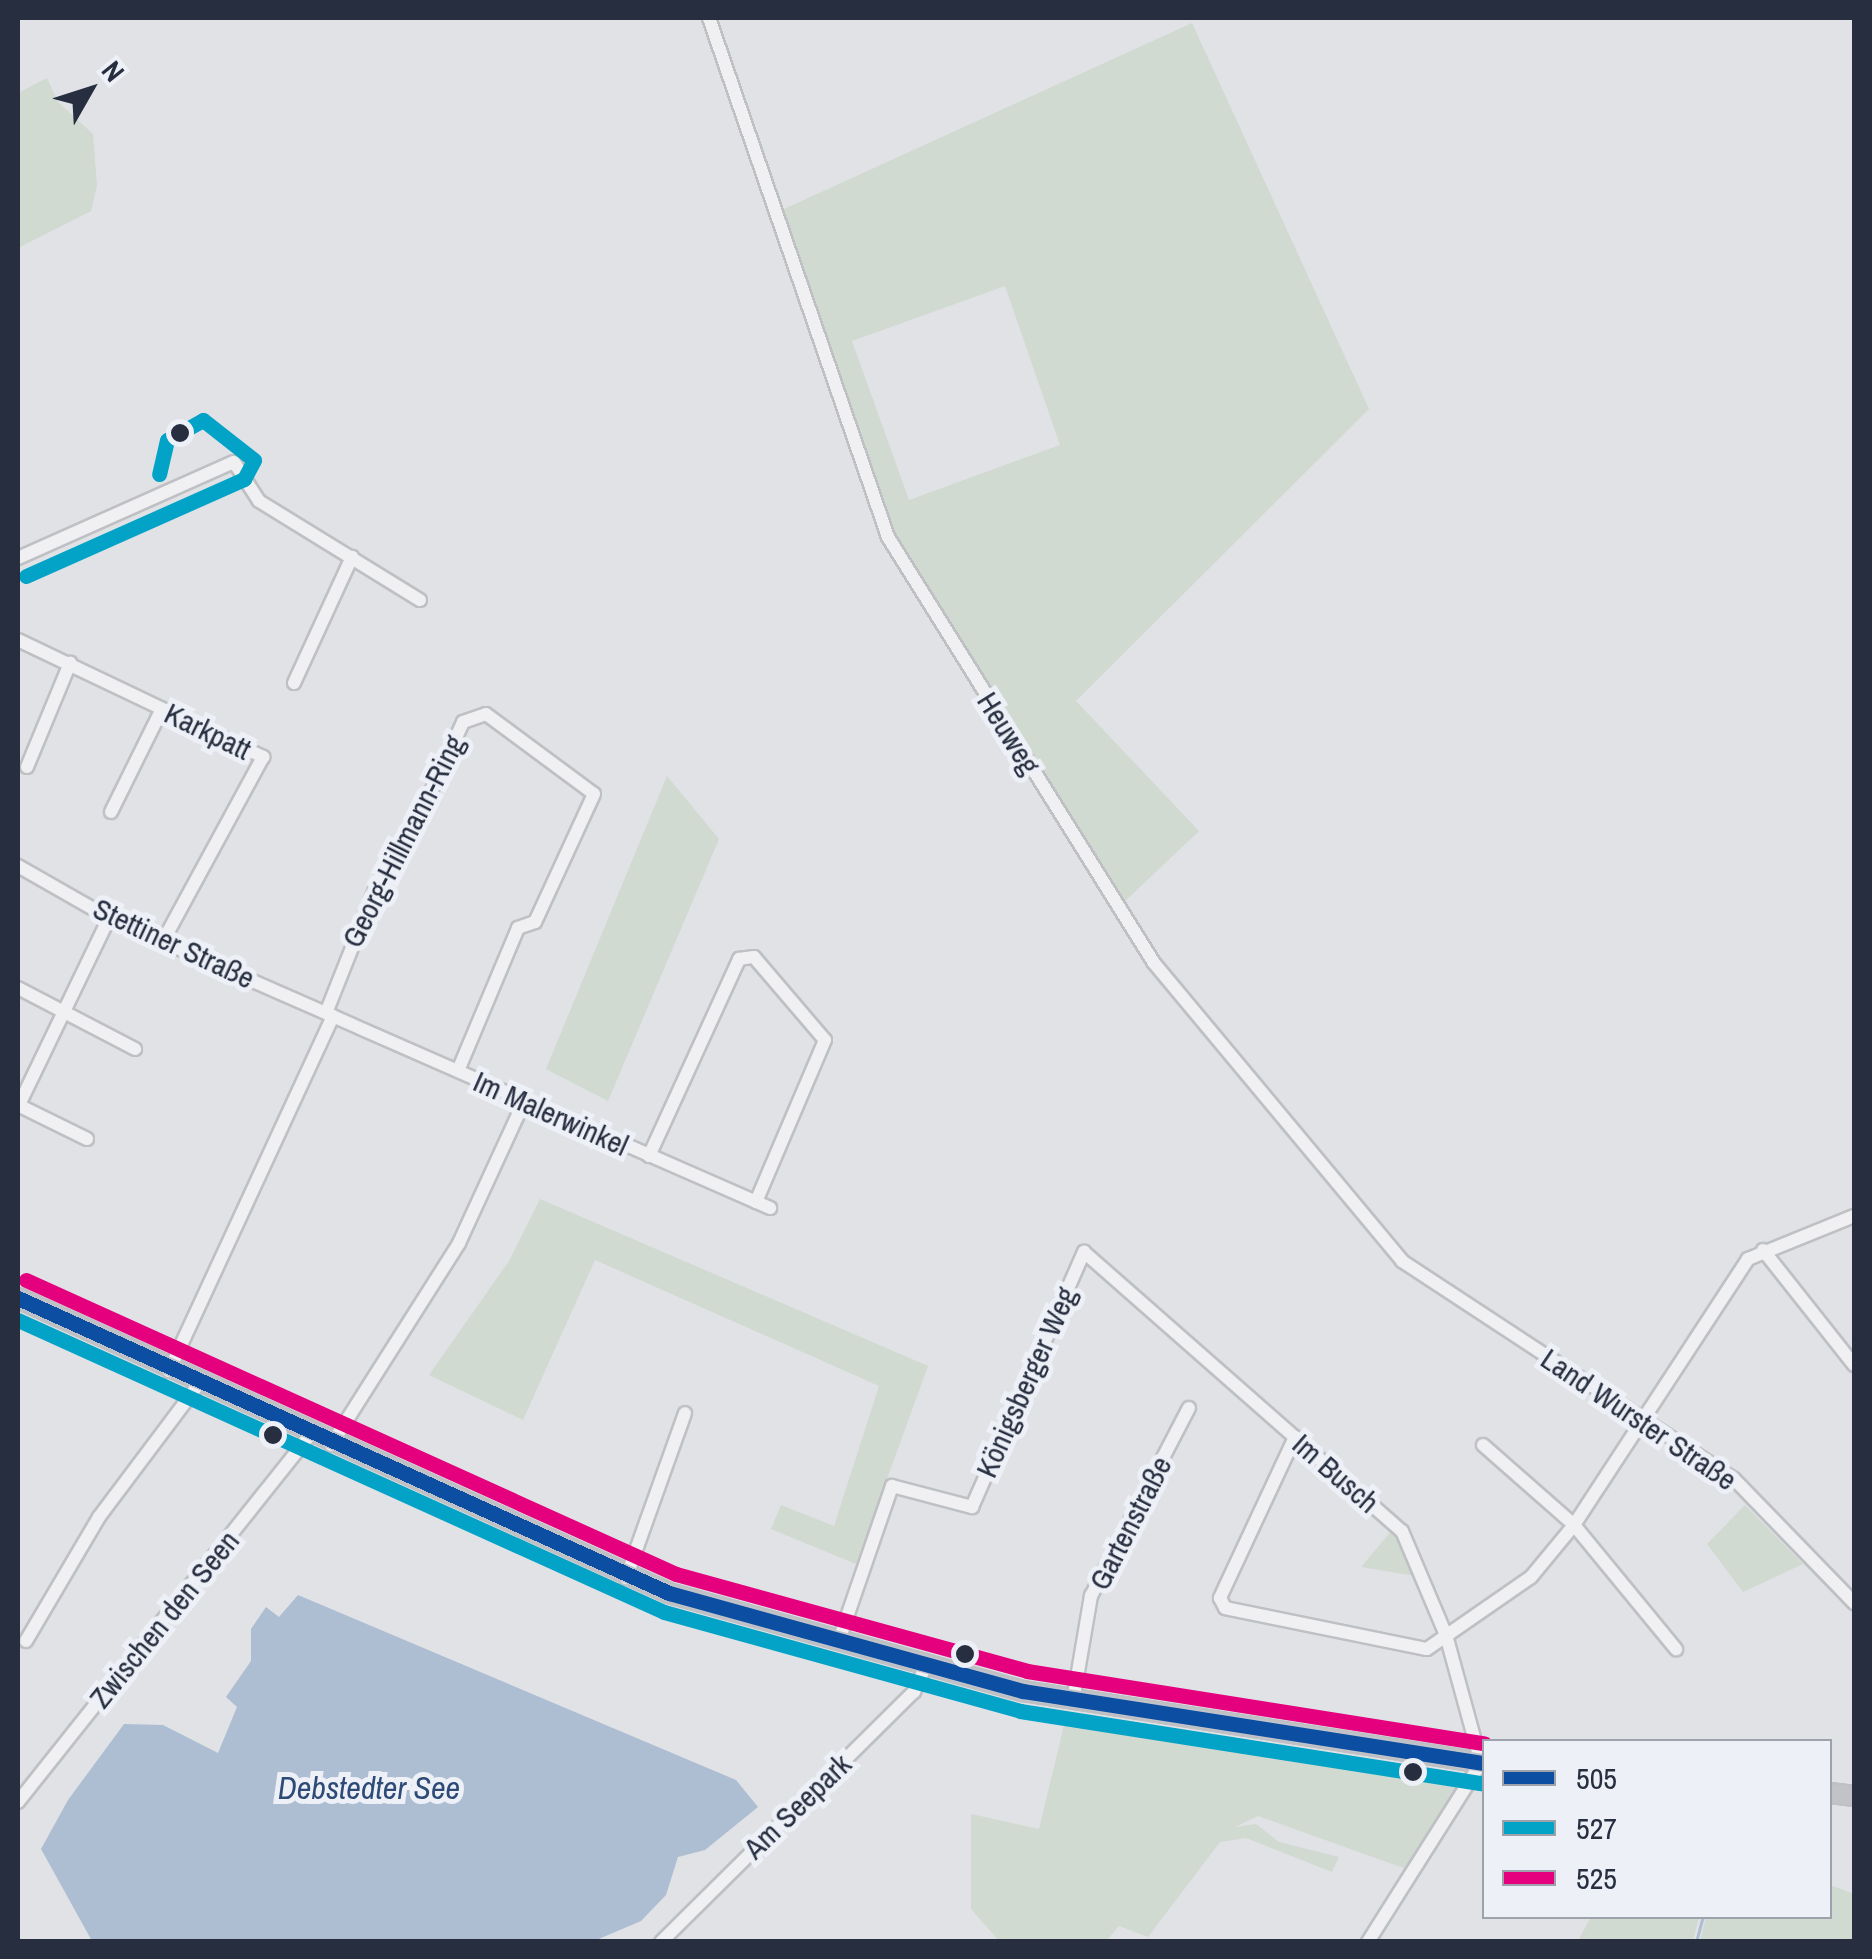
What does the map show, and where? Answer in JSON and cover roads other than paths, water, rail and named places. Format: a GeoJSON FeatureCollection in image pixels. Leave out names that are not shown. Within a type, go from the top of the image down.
{"type":"FeatureCollection","features":[{"type":"Feature","properties":{"kind":"main road"},"geometry":{"type":"LineString","coordinates":[[18,1298],[310,1436],[626,1578],[926,1665],[1073,1701],[1482,1763]]}},
{"type":"Feature","properties":{"kind":"street","name":"Heuweg"},"geometry":{"type":"LineString","coordinates":[[709,18],[898,556],[1154,963],[1402,1261],[1502,1328]]}},
{"type":"Feature","properties":{"kind":"street"},"geometry":{"type":"LineString","coordinates":[[18,558],[234,462],[259,501],[420,600]]}},
{"type":"Feature","properties":{"kind":"street"},"geometry":{"type":"LineString","coordinates":[[294,683],[352,556]]}},
{"type":"Feature","properties":{"kind":"street","name":"Karkpatt"},"geometry":{"type":"LineString","coordinates":[[18,640],[263,757],[162,942]]}},
{"type":"Feature","properties":{"kind":"street"},"geometry":{"type":"LineString","coordinates":[[27,767],[70,662]]}},
{"type":"Feature","properties":{"kind":"street"},"geometry":{"type":"LineString","coordinates":[[112,812],[162,709]]}},
{"type":"Feature","properties":{"kind":"street","name":"Georg-Hillmann-Ring"},"geometry":{"type":"LineString","coordinates":[[330,1015],[389,855],[409,839],[463,722],[486,714],[594,794],[535,922],[518,928],[458,1071]]}},
{"type":"Feature","properties":{"kind":"street","name":"Stettiner Straße"},"geometry":{"type":"LineString","coordinates":[[18,866],[109,918],[330,1015]]}},
{"type":"Feature","properties":{"kind":"street"},"geometry":{"type":"LineString","coordinates":[[87,1139],[18,1106],[109,918]]}},
{"type":"Feature","properties":{"kind":"street"},"geometry":{"type":"LineString","coordinates":[[649,1156],[739,958],[754,957],[825,1040],[756,1202]]}},
{"type":"Feature","properties":{"kind":"street"},"geometry":{"type":"LineString","coordinates":[[18,988],[135,1050]]}},
{"type":"Feature","properties":{"kind":"street"},"geometry":{"type":"LineString","coordinates":[[169,1371],[330,1015]]}},
{"type":"Feature","properties":{"kind":"street","name":"Im Malerwinkel"},"geometry":{"type":"LineString","coordinates":[[330,1015],[770,1208]]}},
{"type":"Feature","properties":{"kind":"street"},"geometry":{"type":"LineString","coordinates":[[331,1445],[459,1243],[524,1102]]}},
{"type":"Feature","properties":{"kind":"street"},"geometry":{"type":"LineString","coordinates":[[1295,1437],[1220,1598],[1226,1608],[1427,1649],[1531,1577],[1574,1525],[1764,1250],[1854,1216]]}},
{"type":"Feature","properties":{"kind":"street"},"geometry":{"type":"LineString","coordinates":[[1764,1250],[1854,1365]]}},
{"type":"Feature","properties":{"kind":"street","name":"Im Busch"},"geometry":{"type":"LineString","coordinates":[[1084,1252],[1402,1531],[1446,1635],[1482,1760]]}},
{"type":"Feature","properties":{"kind":"street","name":"Königsberger Weg"},"geometry":{"type":"LineString","coordinates":[[839,1640],[892,1486],[972,1506],[1084,1252]]}},
{"type":"Feature","properties":{"kind":"street","name":"Land Wurster Straße"},"geometry":{"type":"LineString","coordinates":[[1502,1328],[1646,1416],[1734,1479],[1854,1603]]}},
{"type":"Feature","properties":{"kind":"street"},"geometry":{"type":"LineString","coordinates":[[26,1641],[99,1518],[199,1384]]}},
{"type":"Feature","properties":{"kind":"street","name":"Gartenstraße"},"geometry":{"type":"LineString","coordinates":[[1073,1701],[1091,1596],[1190,1408]]}},
{"type":"Feature","properties":{"kind":"street"},"geometry":{"type":"LineString","coordinates":[[626,1578],[685,1413]]}},
{"type":"Feature","properties":{"kind":"street","name":"Zwischen den Seen"},"geometry":{"type":"LineString","coordinates":[[18,1802],[310,1436]]}},
{"type":"Feature","properties":{"kind":"street"},"geometry":{"type":"LineString","coordinates":[[1482,1445],[1574,1525],[1676,1649]]}},
{"type":"Feature","properties":{"kind":"street","name":"Am Seepark"},"geometry":{"type":"LineString","coordinates":[[661,1942],[914,1692],[926,1665]]}},
{"type":"Feature","properties":{"kind":"street"},"geometry":{"type":"LineString","coordinates":[[1368,1942],[1462,1806],[1482,1765]]}},
{"type":"Feature","properties":{"kind":"water","name":"Debstedter See"},"geometry":{"type":"Polygon","coordinates":[[[298,1595],[736,1780],[758,1807],[705,1850],[678,1857],[666,1895],[641,1921],[594,1941],[92,1941],[41,1849],[68,1800],[124,1724],[163,1725],[218,1753],[237,1707],[226,1697],[251,1661],[251,1629],[266,1607],[279,1617],[298,1595]]]}},
{"type":"Feature","properties":{"kind":"waterway"},"geometry":{"type":"LineString","coordinates":[[1696,1942],[1702,1919]]}}]}
